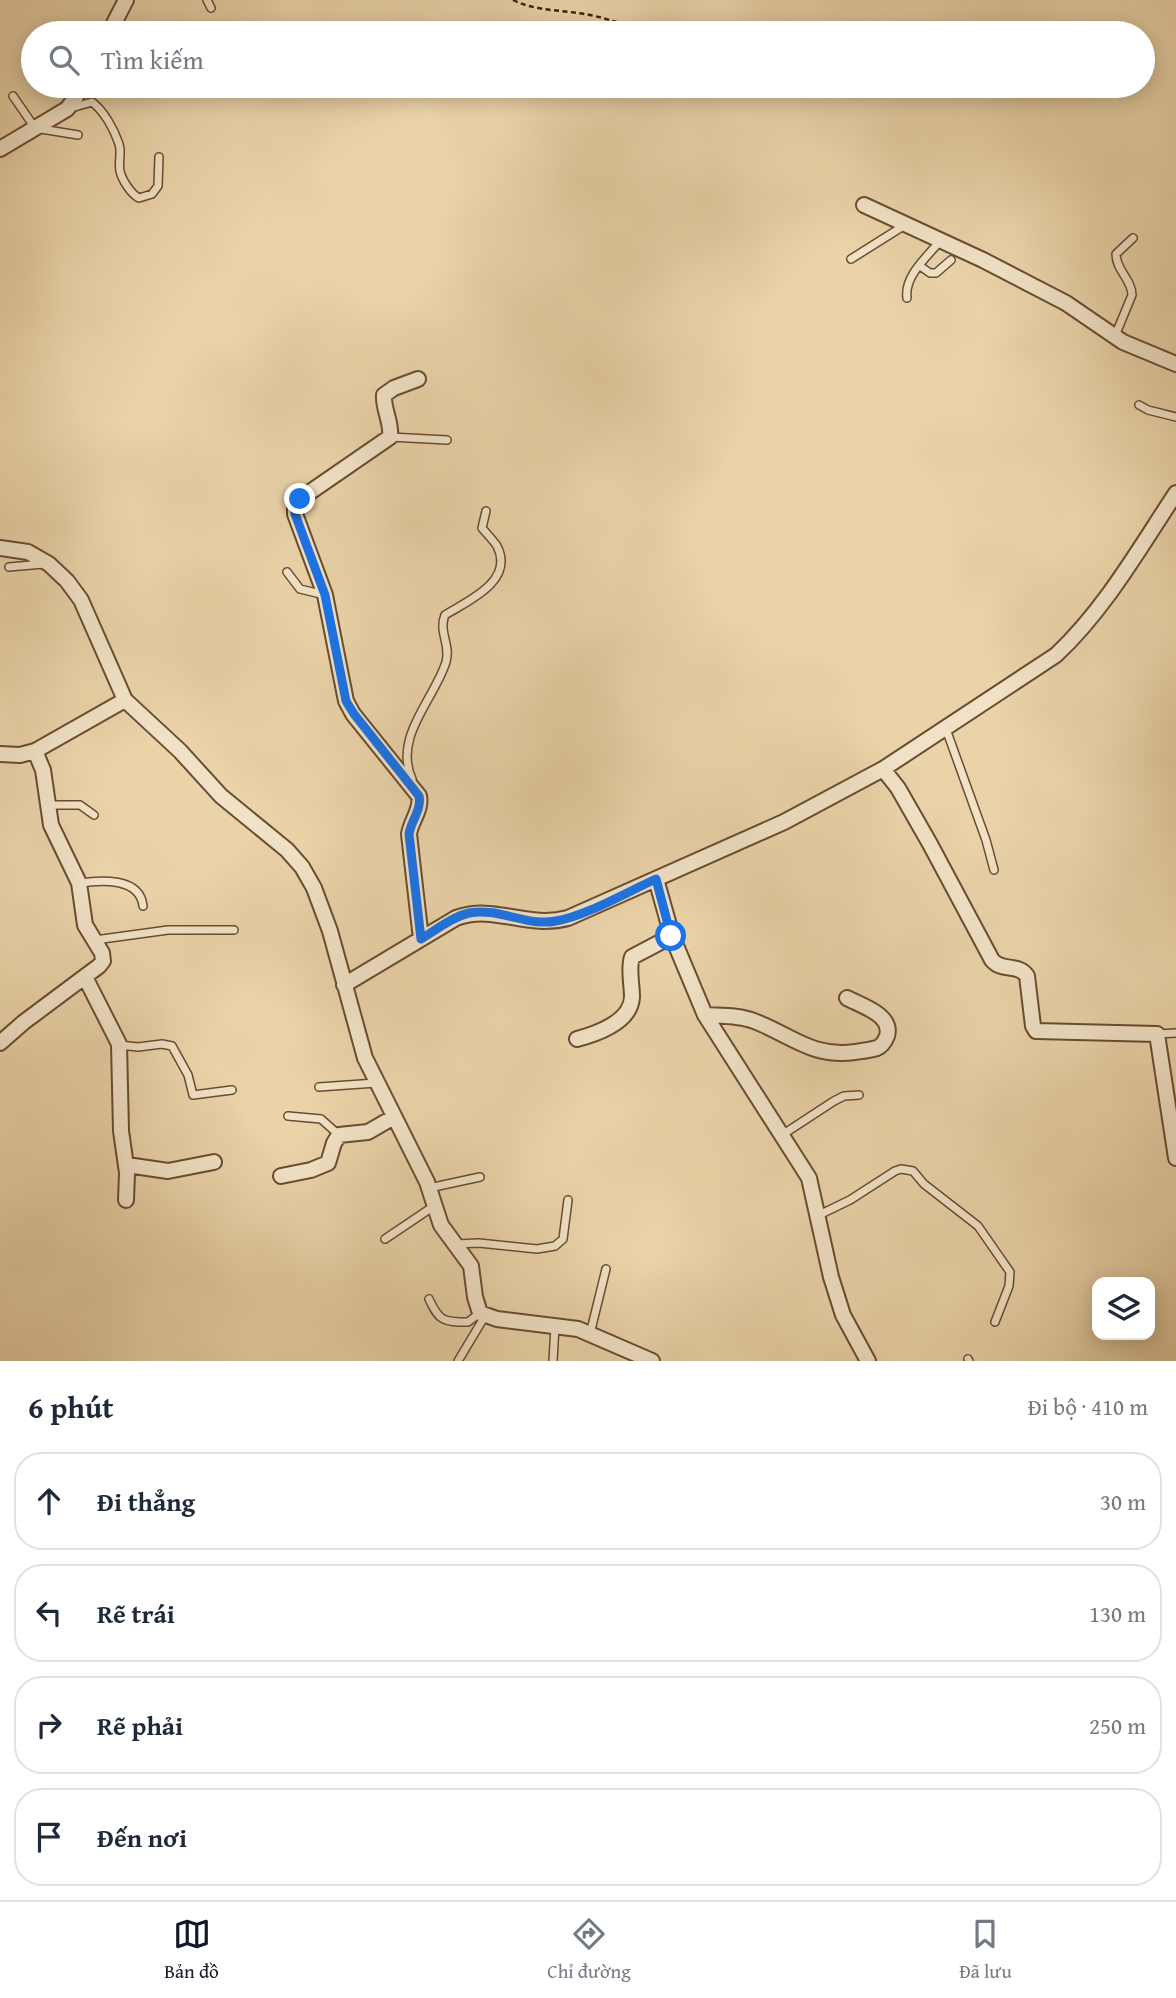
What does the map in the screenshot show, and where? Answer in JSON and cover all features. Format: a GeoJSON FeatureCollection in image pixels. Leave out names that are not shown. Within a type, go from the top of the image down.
{"type":"FeatureCollection","features":[{"type":"Feature","properties":{"kind":"street"},"geometry":{"type":"LineString","coordinates":[[115,21],[126,0]]}},
{"type":"Feature","properties":{"kind":"street"},"geometry":{"type":"LineString","coordinates":[[0,149],[67,109],[75,98]]}},
{"type":"Feature","properties":{"kind":"street"},"geometry":{"type":"LineString","coordinates":[[864,205],[983,260],[1066,303],[1115,337],[1176,364]]}},
{"type":"Feature","properties":{"kind":"street"},"geometry":{"type":"LineString","coordinates":[[418,379],[384,395],[383,405],[391,428],[390,437],[297,503],[295,514],[325,595],[346,701],[419,796],[419,807],[409,834],[421,939]]}},
{"type":"Feature","properties":{"kind":"street"},"geometry":{"type":"LineString","coordinates":[[344,985],[456,918],[470,913],[483,912],[537,922],[568,918],[784,822],[883,769],[1056,655],[1081,631],[1176,493]]}},
{"type":"Feature","properties":{"kind":"street"},"geometry":{"type":"LineString","coordinates":[[0,548],[28,552],[49,564],[67,581],[81,600],[125,700],[180,751],[221,796],[288,850],[302,867],[314,888],[326,920],[365,1058],[429,1188],[441,1225],[471,1266],[475,1297],[482,1314],[497,1319],[555,1325],[590,1334],[652,1361]]}},
{"type":"Feature","properties":{"kind":"street"},"geometry":{"type":"LineString","coordinates":[[0,754],[20,755],[35,751],[125,700]]}},
{"type":"Feature","properties":{"kind":"street"},"geometry":{"type":"LineString","coordinates":[[0,1043],[103,961],[102,953],[85,925],[79,883],[51,825],[43,770],[35,751]]}},
{"type":"Feature","properties":{"kind":"street"},"geometry":{"type":"LineString","coordinates":[[883,769],[930,844],[992,960],[997,966],[1020,968],[1027,976],[1033,1026],[1036,1031],[1157,1034],[1176,1158]]}},
{"type":"Feature","properties":{"kind":"street"},"geometry":{"type":"LineString","coordinates":[[656,879],[671,936],[705,1015],[809,1178],[831,1277],[843,1315],[868,1361]]}},
{"type":"Feature","properties":{"kind":"street"},"geometry":{"type":"LineString","coordinates":[[577,1039],[606,1030],[627,1009],[632,998],[632,957],[671,936]]}},
{"type":"Feature","properties":{"kind":"street"},"geometry":{"type":"LineString","coordinates":[[85,977],[119,1044],[121,1131],[127,1165],[126,1200]]}},
{"type":"Feature","properties":{"kind":"street"},"geometry":{"type":"LineString","coordinates":[[705,1015],[751,1020],[826,1053],[877,1048],[884,1043],[888,1029],[879,1014],[847,999]]}},
{"type":"Feature","properties":{"kind":"street"},"geometry":{"type":"LineString","coordinates":[[281,1176],[311,1170],[328,1163],[339,1135],[368,1132],[394,1117]]}},
{"type":"Feature","properties":{"kind":"street"},"geometry":{"type":"LineString","coordinates":[[127,1165],[168,1171],[214,1162]]}},
{"type":"Feature","properties":{"kind":"lane"},"geometry":{"type":"LineString","coordinates":[[13,96],[35,128],[78,135]]}},
{"type":"Feature","properties":{"kind":"lane"},"geometry":{"type":"LineString","coordinates":[[67,109],[92,102],[99,107],[119,144],[121,175],[139,198],[152,194],[158,186],[159,157]]}},
{"type":"Feature","properties":{"kind":"lane"},"geometry":{"type":"LineString","coordinates":[[850,259],[905,225]]}},
{"type":"Feature","properties":{"kind":"lane"},"geometry":{"type":"LineString","coordinates":[[1115,337],[1132,295],[1132,289],[1118,265],[1116,254],[1133,237]]}},
{"type":"Feature","properties":{"kind":"lane"},"geometry":{"type":"LineString","coordinates":[[906,298],[909,280],[940,241]]}},
{"type":"Feature","properties":{"kind":"lane"},"geometry":{"type":"LineString","coordinates":[[920,266],[932,274],[939,272],[951,260]]}},
{"type":"Feature","properties":{"kind":"lane"},"geometry":{"type":"LineString","coordinates":[[1139,405],[1147,410],[1176,417]]}},
{"type":"Feature","properties":{"kind":"lane"},"geometry":{"type":"LineString","coordinates":[[390,437],[447,440]]}},
{"type":"Feature","properties":{"kind":"lane"},"geometry":{"type":"LineString","coordinates":[[419,796],[408,771],[406,752],[412,732],[441,678],[449,651],[442,623],[445,615],[489,587],[498,576],[501,560],[496,546],[482,528],[486,511]]}},
{"type":"Feature","properties":{"kind":"lane"},"geometry":{"type":"LineString","coordinates":[[9,567],[49,564]]}},
{"type":"Feature","properties":{"kind":"lane"},"geometry":{"type":"LineString","coordinates":[[287,572],[300,589],[325,595]]}},
{"type":"Feature","properties":{"kind":"lane"},"geometry":{"type":"LineString","coordinates":[[945,728],[986,840],[994,870]]}},
{"type":"Feature","properties":{"kind":"lane"},"geometry":{"type":"LineString","coordinates":[[48,805],[80,805],[94,815]]}},
{"type":"Feature","properties":{"kind":"lane"},"geometry":{"type":"LineString","coordinates":[[79,883],[99,880],[122,883],[137,891],[143,906]]}},
{"type":"Feature","properties":{"kind":"lane"},"geometry":{"type":"LineString","coordinates":[[94,940],[158,931],[234,930]]}},
{"type":"Feature","properties":{"kind":"lane"},"geometry":{"type":"LineString","coordinates":[[1157,1034],[1176,1033]]}},
{"type":"Feature","properties":{"kind":"lane"},"geometry":{"type":"LineString","coordinates":[[119,1044],[138,1047],[162,1044],[172,1046],[188,1075],[193,1096],[232,1090]]}},
{"type":"Feature","properties":{"kind":"lane"},"geometry":{"type":"LineString","coordinates":[[319,1087],[376,1083]]}},
{"type":"Feature","properties":{"kind":"lane"},"geometry":{"type":"LineString","coordinates":[[781,1135],[834,1101],[859,1095]]}},
{"type":"Feature","properties":{"kind":"lane"},"geometry":{"type":"LineString","coordinates":[[288,1116],[321,1119],[339,1135]]}},
{"type":"Feature","properties":{"kind":"lane"},"geometry":{"type":"LineString","coordinates":[[818,1215],[850,1200],[901,1169],[913,1171],[924,1184],[978,1226],[1010,1272],[1009,1286],[995,1322]]}},
{"type":"Feature","properties":{"kind":"lane"},"geometry":{"type":"LineString","coordinates":[[429,1188],[480,1177]]}},
{"type":"Feature","properties":{"kind":"lane"},"geometry":{"type":"LineString","coordinates":[[456,1244],[479,1243],[537,1249],[555,1246],[563,1239],[568,1200]]}},
{"type":"Feature","properties":{"kind":"lane"},"geometry":{"type":"LineString","coordinates":[[385,1239],[435,1205]]}},
{"type":"Feature","properties":{"kind":"lane"},"geometry":{"type":"LineString","coordinates":[[590,1334],[606,1269]]}},
{"type":"Feature","properties":{"kind":"lane"},"geometry":{"type":"LineString","coordinates":[[429,1299],[436,1315],[443,1320],[468,1322],[482,1314]]}},
{"type":"Feature","properties":{"kind":"lane"},"geometry":{"type":"LineString","coordinates":[[458,1361],[482,1314]]}},
{"type":"Feature","properties":{"kind":"lane"},"geometry":{"type":"LineString","coordinates":[[553,1361],[555,1325]]}},
{"type":"Feature","properties":{"kind":"path"},"geometry":{"type":"LineString","coordinates":[[513,0],[521,4],[614,21]]}},
{"type":"Feature","properties":{"kind":"route"},"geometry":{"type":"LineString","coordinates":[[300,499],[295,514],[325,595],[346,701],[421,801],[409,834],[421,939],[456,918],[470,913],[483,912],[537,922],[553,922],[656,879],[671,936]]}}]}
